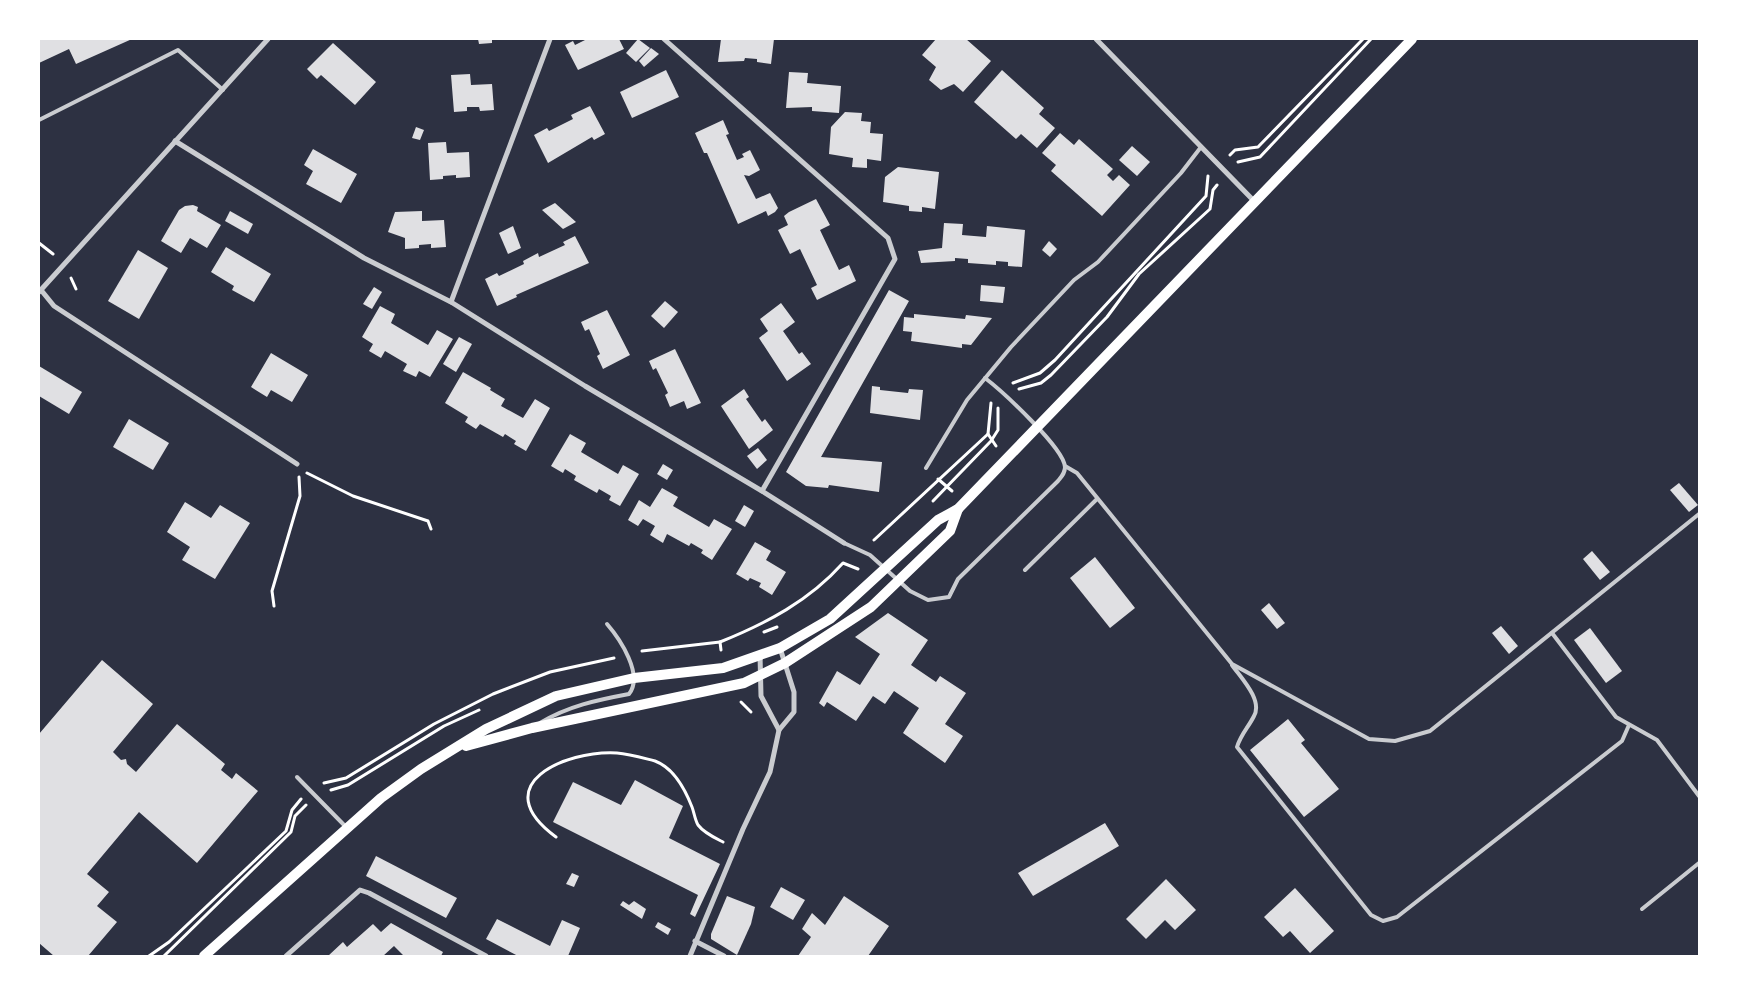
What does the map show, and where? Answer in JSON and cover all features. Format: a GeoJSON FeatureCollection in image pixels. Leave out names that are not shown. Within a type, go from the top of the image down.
{"type":"FeatureCollection","features":[{"type":"Feature","properties":{"kind":"main road"},"geometry":{"type":"LineString","coordinates":[[204,956],[346,827],[402,781],[486,729],[542,702],[574,691],[634,678],[723,668],[780,648],[830,619],[938,520],[958,509],[1412,39]]}},
{"type":"Feature","properties":{"kind":"main road"},"geometry":{"type":"LineString","coordinates":[[454,750],[532,728],[744,682],[785,663],[871,608],[950,531],[958,509]]}},
{"type":"Feature","properties":{"kind":"street"},"geometry":{"type":"LineString","coordinates":[[268,39],[40,291],[54,306],[298,464]]}},
{"type":"Feature","properties":{"kind":"street"},"geometry":{"type":"LineString","coordinates":[[451,302],[550,39]]}},
{"type":"Feature","properties":{"kind":"street"},"geometry":{"type":"LineString","coordinates":[[664,39],[888,238],[895,259],[762,491]]}},
{"type":"Feature","properties":{"kind":"street"},"geometry":{"type":"LineString","coordinates":[[1096,39],[1254,201]]}},
{"type":"Feature","properties":{"kind":"street"},"geometry":{"type":"LineString","coordinates":[[175,141],[364,258],[451,302],[585,386],[844,542]]}},
{"type":"Feature","properties":{"kind":"street"},"geometry":{"type":"LineString","coordinates":[[690,956],[735,848],[770,772],[779,730],[794,712],[794,692],[780,648]]}},
{"type":"Feature","properties":{"kind":"street"},"geometry":{"type":"LineString","coordinates":[[760,655],[761,696],[779,730]]}},
{"type":"Feature","properties":{"kind":"street"},"geometry":{"type":"LineString","coordinates":[[286,956],[360,890],[369,893],[486,956]]}},
{"type":"Feature","properties":{"kind":"street"},"geometry":{"type":"LineString","coordinates":[[696,941],[724,956]]}},
{"type":"Feature","properties":{"kind":"lane"},"geometry":{"type":"LineString","coordinates":[[39,120],[178,50],[223,90]]}},
{"type":"Feature","properties":{"kind":"lane"},"geometry":{"type":"LineString","coordinates":[[926,468],[967,400],[1074,280],[1098,262],[1175,180],[1201,148]]}},
{"type":"Feature","properties":{"kind":"lane"},"geometry":{"type":"LineString","coordinates":[[986,378],[1029,417],[1036,428],[1055,447],[1065,466],[1077,473],[1232,664],[1255,699],[1256,715],[1240,735],[1237,747],[1371,915],[1383,921],[1397,917],[1622,741],[1629,725]]}},
{"type":"Feature","properties":{"kind":"lane"},"geometry":{"type":"LineString","coordinates":[[844,542],[870,555],[910,592],[928,600],[949,596],[958,579],[1058,481],[1064,474],[1065,466]]}},
{"type":"Feature","properties":{"kind":"lane"},"geometry":{"type":"LineString","coordinates":[[1026,570],[1097,499]]}},
{"type":"Feature","properties":{"kind":"lane"},"geometry":{"type":"LineString","coordinates":[[1232,664],[1369,739],[1395,741],[1430,732],[1699,514]]}},
{"type":"Feature","properties":{"kind":"lane"},"geometry":{"type":"LineString","coordinates":[[532,728],[566,709],[587,702],[629,694],[633,689],[634,678],[627,654],[619,637],[607,624]]}},
{"type":"Feature","properties":{"kind":"lane"},"geometry":{"type":"LineString","coordinates":[[1552,633],[1616,717],[1657,740],[1699,796]]}},
{"type":"Feature","properties":{"kind":"lane"},"geometry":{"type":"LineString","coordinates":[[297,777],[346,827]]}},
{"type":"Feature","properties":{"kind":"lane"},"geometry":{"type":"LineString","coordinates":[[1642,908],[1699,863]]}},
{"type":"Feature","properties":{"kind":"path"},"geometry":{"type":"LineString","coordinates":[[1013,383],[1040,373],[1055,360],[1116,296],[1206,196],[1208,175],[1217,165],[1236,150],[1258,147],[1363,39]]}},
{"type":"Feature","properties":{"kind":"path"},"geometry":{"type":"LineString","coordinates":[[1014,391],[1025,386],[1041,383],[1050,375],[1107,317],[1139,274],[1210,209],[1213,190],[1238,162],[1260,157],[1371,39]]}},
{"type":"Feature","properties":{"kind":"path"},"geometry":{"type":"LineString","coordinates":[[991,403],[988,434],[991,441]]}},
{"type":"Feature","properties":{"kind":"path"},"geometry":{"type":"LineString","coordinates":[[928,506],[991,441],[998,430],[999,406]]}},
{"type":"Feature","properties":{"kind":"path"},"geometry":{"type":"LineString","coordinates":[[720,642],[764,624],[826,582],[843,563],[887,530],[988,434]]}},
{"type":"Feature","properties":{"kind":"path"},"geometry":{"type":"LineString","coordinates":[[298,464],[309,475],[353,496],[428,521],[431,530]]}},
{"type":"Feature","properties":{"kind":"path"},"geometry":{"type":"LineString","coordinates":[[274,606],[272,591],[300,496],[298,464]]}},
{"type":"Feature","properties":{"kind":"path"},"geometry":{"type":"LineString","coordinates":[[926,468],[956,495]]}},
{"type":"Feature","properties":{"kind":"path"},"geometry":{"type":"LineString","coordinates":[[850,574],[870,555]]}},
{"type":"Feature","properties":{"kind":"path"},"geometry":{"type":"LineString","coordinates":[[843,563],[857,568],[874,578]]}},
{"type":"Feature","properties":{"kind":"path"},"geometry":{"type":"LineString","coordinates":[[763,633],[782,624]]}},
{"type":"Feature","properties":{"kind":"path"},"geometry":{"type":"LineString","coordinates":[[715,651],[727,648]]}},
{"type":"Feature","properties":{"kind":"path"},"geometry":{"type":"LineString","coordinates":[[164,956],[291,832],[295,816],[316,797],[348,785],[444,726],[483,708]]}},
{"type":"Feature","properties":{"kind":"path"},"geometry":{"type":"LineString","coordinates":[[556,837],[540,825],[528,803],[526,796],[536,778],[544,771],[573,759],[617,753],[658,762],[684,788],[698,825],[710,835],[735,848]]}},
{"type":"Feature","properties":{"kind":"building"},"geometry":{"type":"Polygon","coordinates":[[[39,39],[132,39],[76,64],[69,49],[39,63],[39,39]]]}},
{"type":"Feature","properties":{"kind":"building"},"geometry":{"type":"Polygon","coordinates":[[[478,39],[492,39],[492,43],[479,44],[478,39]]]}},
{"type":"Feature","properties":{"kind":"building"},"geometry":{"type":"Polygon","coordinates":[[[587,39],[619,39],[624,49],[578,70],[565,45],[573,41],[575,45],[587,39]]]}},
{"type":"Feature","properties":{"kind":"building"},"geometry":{"type":"Polygon","coordinates":[[[638,39],[650,48],[636,62],[626,53],[638,39]]]}},
{"type":"Feature","properties":{"kind":"building"},"geometry":{"type":"Polygon","coordinates":[[[721,39],[774,39],[771,64],[757,62],[757,59],[745,58],[744,61],[718,62],[721,39]]]}},
{"type":"Feature","properties":{"kind":"building"},"geometry":{"type":"Polygon","coordinates":[[[936,39],[966,39],[991,61],[963,92],[954,84],[941,90],[929,80],[936,67],[922,55],[936,39]]]}},
{"type":"Feature","properties":{"kind":"building"},"geometry":{"type":"Polygon","coordinates":[[[333,43],[376,82],[355,105],[321,75],[317,79],[307,69],[333,43]]]}},
{"type":"Feature","properties":{"kind":"building"},"geometry":{"type":"Polygon","coordinates":[[[651,48],[659,54],[644,67],[639,61],[651,48]]]}},
{"type":"Feature","properties":{"kind":"building"},"geometry":{"type":"Polygon","coordinates":[[[666,70],[679,97],[632,118],[620,92],[666,70]]]}},
{"type":"Feature","properties":{"kind":"building"},"geometry":{"type":"Polygon","coordinates":[[[1002,70],[1044,108],[1039,114],[1055,128],[1037,148],[1021,134],[1016,139],[974,102],[1002,70]]]}},
{"type":"Feature","properties":{"kind":"building"},"geometry":{"type":"Polygon","coordinates":[[[789,72],[808,73],[807,83],[841,86],[839,113],[812,111],[812,107],[786,108],[789,72]]]}},
{"type":"Feature","properties":{"kind":"building"},"geometry":{"type":"Polygon","coordinates":[[[470,74],[471,85],[492,84],[494,110],[480,111],[479,107],[467,107],[467,111],[454,112],[451,75],[470,74]]]}},
{"type":"Feature","properties":{"kind":"building"},"geometry":{"type":"Polygon","coordinates":[[[590,106],[605,134],[594,140],[592,137],[548,163],[534,135],[547,128],[549,131],[573,119],[571,115],[590,106]]]}},
{"type":"Feature","properties":{"kind":"building"},"geometry":{"type":"Polygon","coordinates":[[[845,112],[862,113],[861,121],[871,122],[870,133],[883,134],[881,161],[867,159],[867,168],[852,167],[853,158],[829,154],[831,127],[845,112]]]}},
{"type":"Feature","properties":{"kind":"building"},"geometry":{"type":"Polygon","coordinates":[[[723,120],[729,134],[726,135],[737,160],[744,157],[742,154],[750,150],[760,170],[749,176],[744,175],[756,199],[770,193],[778,208],[768,216],[766,211],[738,224],[707,153],[704,153],[695,133],[723,120]]]}},
{"type":"Feature","properties":{"kind":"building"},"geometry":{"type":"Polygon","coordinates":[[[416,127],[424,130],[420,140],[412,138],[416,127]]]}},
{"type":"Feature","properties":{"kind":"building"},"geometry":{"type":"Polygon","coordinates":[[[1060,133],[1074,145],[1079,139],[1113,169],[1107,175],[1113,181],[1119,175],[1130,185],[1102,216],[1051,171],[1056,165],[1042,153],[1060,133]]]}},
{"type":"Feature","properties":{"kind":"building"},"geometry":{"type":"Polygon","coordinates":[[[446,142],[447,153],[469,152],[470,177],[456,178],[456,175],[430,180],[428,143],[446,142]]]}},
{"type":"Feature","properties":{"kind":"building"},"geometry":{"type":"Polygon","coordinates":[[[1132,146],[1150,162],[1137,176],[1119,160],[1132,146]]]}},
{"type":"Feature","properties":{"kind":"building"},"geometry":{"type":"Polygon","coordinates":[[[313,149],[357,174],[341,203],[306,184],[313,171],[304,165],[313,149]]]}},
{"type":"Feature","properties":{"kind":"building"},"geometry":{"type":"Polygon","coordinates":[[[898,167],[939,172],[935,209],[922,207],[922,212],[909,211],[909,206],[883,202],[885,177],[898,167]]]}},
{"type":"Feature","properties":{"kind":"building"},"geometry":{"type":"Polygon","coordinates":[[[816,199],[830,225],[820,230],[839,270],[849,265],[856,281],[817,300],[811,288],[817,285],[800,249],[790,254],[778,230],[788,225],[784,216],[816,199]]]}},
{"type":"Feature","properties":{"kind":"building"},"geometry":{"type":"Polygon","coordinates":[[[555,203],[576,222],[563,229],[542,210],[555,203]]]}},
{"type":"Feature","properties":{"kind":"building"},"geometry":{"type":"Polygon","coordinates":[[[193,205],[198,207],[197,211],[221,225],[207,248],[190,238],[181,253],[161,241],[179,210],[185,206],[193,205]]]}},
{"type":"Feature","properties":{"kind":"building"},"geometry":{"type":"Polygon","coordinates":[[[230,211],[253,224],[248,234],[225,221],[230,211]]]}},
{"type":"Feature","properties":{"kind":"building"},"geometry":{"type":"Polygon","coordinates":[[[422,211],[422,221],[444,220],[446,247],[431,248],[431,244],[419,245],[419,248],[405,249],[405,238],[388,232],[395,212],[422,211]]]}},
{"type":"Feature","properties":{"kind":"building"},"geometry":{"type":"Polygon","coordinates":[[[944,223],[963,224],[962,235],[986,237],[987,226],[1025,230],[1022,267],[1008,266],[1008,262],[996,261],[996,265],[968,263],[968,259],[955,258],[955,261],[921,263],[918,251],[942,248],[944,223]]]}},
{"type":"Feature","properties":{"kind":"building"},"geometry":{"type":"Polygon","coordinates":[[[513,226],[521,248],[508,254],[499,233],[513,226]]]}},
{"type":"Feature","properties":{"kind":"building"},"geometry":{"type":"Polygon","coordinates":[[[575,236],[589,263],[516,295],[517,297],[497,306],[485,279],[497,273],[499,276],[524,264],[523,261],[538,253],[539,257],[565,245],[563,242],[575,236]]]}},
{"type":"Feature","properties":{"kind":"building"},"geometry":{"type":"Polygon","coordinates":[[[1049,241],[1057,249],[1050,257],[1042,250],[1049,241]]]}},
{"type":"Feature","properties":{"kind":"building"},"geometry":{"type":"Polygon","coordinates":[[[226,247],[271,274],[254,302],[232,290],[234,286],[211,272],[226,247]]]}},
{"type":"Feature","properties":{"kind":"building"},"geometry":{"type":"Polygon","coordinates":[[[138,250],[168,268],[139,319],[108,301],[138,250]]]}},
{"type":"Feature","properties":{"kind":"building"},"geometry":{"type":"Polygon","coordinates":[[[981,285],[1005,287],[1003,303],[980,301],[981,285]]]}},
{"type":"Feature","properties":{"kind":"building"},"geometry":{"type":"Polygon","coordinates":[[[374,287],[382,292],[372,309],[363,304],[374,287]]]}},
{"type":"Feature","properties":{"kind":"building"},"geometry":{"type":"Polygon","coordinates":[[[889,290],[909,301],[821,457],[882,462],[879,492],[829,485],[828,488],[806,486],[786,472],[889,290]]]}},
{"type":"Feature","properties":{"kind":"building"},"geometry":{"type":"Polygon","coordinates":[[[665,301],[678,312],[664,328],[651,316],[665,301]]]}},
{"type":"Feature","properties":{"kind":"building"},"geometry":{"type":"Polygon","coordinates":[[[781,303],[795,322],[783,331],[799,354],[802,352],[811,364],[787,381],[759,338],[768,331],[760,319],[781,303]]]}},
{"type":"Feature","properties":{"kind":"building"},"geometry":{"type":"Polygon","coordinates":[[[380,306],[395,314],[391,323],[428,345],[437,330],[453,339],[430,377],[419,371],[416,377],[403,371],[407,364],[385,351],[381,358],[369,351],[373,344],[362,337],[380,306]]]}},
{"type":"Feature","properties":{"kind":"building"},"geometry":{"type":"Polygon","coordinates":[[[607,310],[630,355],[603,369],[597,356],[600,354],[589,329],[585,331],[581,322],[607,310]]]}},
{"type":"Feature","properties":{"kind":"building"},"geometry":{"type":"Polygon","coordinates":[[[914,314],[965,319],[966,315],[992,318],[971,345],[962,344],[962,348],[911,341],[912,332],[903,331],[904,317],[914,318],[914,314]]]}},
{"type":"Feature","properties":{"kind":"building"},"geometry":{"type":"Polygon","coordinates":[[[459,337],[472,344],[456,372],[443,364],[459,337]]]}},
{"type":"Feature","properties":{"kind":"building"},"geometry":{"type":"Polygon","coordinates":[[[675,349],[701,403],[687,409],[684,401],[670,407],[665,395],[668,393],[656,368],[653,370],[649,361],[675,349]]]}},
{"type":"Feature","properties":{"kind":"building"},"geometry":{"type":"Polygon","coordinates":[[[271,353],[308,375],[292,402],[271,390],[267,397],[251,387],[271,353]]]}},
{"type":"Feature","properties":{"kind":"building"},"geometry":{"type":"Polygon","coordinates":[[[39,366],[82,392],[69,414],[39,396],[39,366]]]}},
{"type":"Feature","properties":{"kind":"building"},"geometry":{"type":"Polygon","coordinates":[[[463,372],[491,388],[490,390],[505,399],[501,406],[523,418],[535,399],[550,408],[526,451],[514,444],[516,441],[505,434],[503,437],[480,424],[476,429],[465,422],[468,417],[445,403],[463,372]]]}},
{"type":"Feature","properties":{"kind":"building"},"geometry":{"type":"Polygon","coordinates":[[[872,386],[880,387],[880,390],[908,393],[909,389],[923,390],[920,420],[870,413],[872,386]]]}},
{"type":"Feature","properties":{"kind":"building"},"geometry":{"type":"Polygon","coordinates":[[[744,389],[749,397],[746,399],[762,422],[765,419],[773,430],[749,449],[721,406],[744,389]]]}},
{"type":"Feature","properties":{"kind":"building"},"geometry":{"type":"Polygon","coordinates":[[[129,419],[169,443],[153,470],[113,447],[129,419]]]}},
{"type":"Feature","properties":{"kind":"building"},"geometry":{"type":"Polygon","coordinates":[[[570,434],[586,443],[581,452],[618,474],[623,465],[639,474],[620,506],[609,500],[611,496],[599,489],[597,493],[574,480],[576,476],[565,469],[563,473],[551,466],[570,434]]]}},
{"type":"Feature","properties":{"kind":"building"},"geometry":{"type":"Polygon","coordinates":[[[758,448],[767,460],[757,469],[747,456],[758,448]]]}},
{"type":"Feature","properties":{"kind":"building"},"geometry":{"type":"Polygon","coordinates":[[[663,464],[673,470],[667,480],[657,474],[663,464]]]}},
{"type":"Feature","properties":{"kind":"building"},"geometry":{"type":"Polygon","coordinates":[[[1679,483],[1698,505],[1689,512],[1670,490],[1679,483]]]}},
{"type":"Feature","properties":{"kind":"building"},"geometry":{"type":"Polygon","coordinates":[[[662,488],[678,497],[673,506],[709,527],[714,519],[732,529],[712,560],[701,553],[703,550],[691,543],[689,546],[667,534],[663,543],[650,535],[655,526],[643,519],[638,526],[628,520],[639,500],[650,507],[662,488]]]}},
{"type":"Feature","properties":{"kind":"building"},"geometry":{"type":"Polygon","coordinates":[[[185,502],[211,518],[220,505],[250,523],[215,579],[182,560],[190,547],[167,532],[185,502]]]}},
{"type":"Feature","properties":{"kind":"building"},"geometry":{"type":"Polygon","coordinates":[[[744,505],[754,511],[745,527],[735,521],[744,505]]]}},
{"type":"Feature","properties":{"kind":"building"},"geometry":{"type":"Polygon","coordinates":[[[755,542],[771,551],[766,560],[786,572],[772,595],[759,587],[761,583],[750,578],[748,581],[736,574],[755,542]]]}},
{"type":"Feature","properties":{"kind":"building"},"geometry":{"type":"Polygon","coordinates":[[[1592,551],[1610,572],[1600,580],[1583,559],[1592,551]]]}},
{"type":"Feature","properties":{"kind":"building"},"geometry":{"type":"Polygon","coordinates":[[[1095,557],[1135,608],[1110,628],[1070,578],[1095,557]]]}},
{"type":"Feature","properties":{"kind":"building"},"geometry":{"type":"Polygon","coordinates":[[[1269,603],[1285,623],[1277,629],[1261,610],[1269,603]]]}},
{"type":"Feature","properties":{"kind":"building"},"geometry":{"type":"Polygon","coordinates":[[[888,613],[928,640],[911,665],[936,682],[940,676],[966,693],[945,724],[963,736],[945,763],[903,733],[919,708],[894,691],[885,704],[873,696],[856,721],[827,702],[824,707],[819,703],[837,671],[860,685],[880,654],[855,637],[888,613]]]}},
{"type":"Feature","properties":{"kind":"building"},"geometry":{"type":"Polygon","coordinates":[[[1501,626],[1518,646],[1509,654],[1492,633],[1501,626]]]}},
{"type":"Feature","properties":{"kind":"building"},"geometry":{"type":"Polygon","coordinates":[[[1590,628],[1622,671],[1606,683],[1574,640],[1590,628]]]}},
{"type":"Feature","properties":{"kind":"building"},"geometry":{"type":"Polygon","coordinates":[[[102,660],[153,704],[113,752],[121,760],[126,759],[127,764],[136,772],[177,724],[225,764],[221,770],[232,779],[236,773],[258,791],[197,863],[139,812],[87,874],[109,892],[97,906],[117,922],[88,956],[54,956],[39,943],[39,734],[102,660]]]}},
{"type":"Feature","properties":{"kind":"building"},"geometry":{"type":"Polygon","coordinates":[[[1288,719],[1305,740],[1301,743],[1339,789],[1304,817],[1250,750],[1288,719]]]}},
{"type":"Feature","properties":{"kind":"building"},"geometry":{"type":"Polygon","coordinates":[[[635,780],[683,806],[669,838],[720,864],[695,917],[690,914],[698,895],[553,822],[573,782],[621,805],[635,780]]]}},
{"type":"Feature","properties":{"kind":"building"},"geometry":{"type":"Polygon","coordinates":[[[1105,823],[1119,846],[1033,896],[1018,873],[1105,823]]]}},
{"type":"Feature","properties":{"kind":"building"},"geometry":{"type":"Polygon","coordinates":[[[376,856],[457,898],[446,918],[366,876],[376,856]]]}},
{"type":"Feature","properties":{"kind":"building"},"geometry":{"type":"Polygon","coordinates":[[[572,873],[579,876],[574,887],[566,884],[572,873]]]}},
{"type":"Feature","properties":{"kind":"building"},"geometry":{"type":"Polygon","coordinates":[[[1166,879],[1196,910],[1175,930],[1165,920],[1146,939],[1126,919],[1166,879]]]}},
{"type":"Feature","properties":{"kind":"building"},"geometry":{"type":"Polygon","coordinates":[[[781,887],[805,900],[793,920],[770,907],[781,887]]]}},
{"type":"Feature","properties":{"kind":"building"},"geometry":{"type":"Polygon","coordinates":[[[1295,888],[1334,931],[1310,953],[1290,931],[1283,937],[1264,917],[1295,888]]]}},
{"type":"Feature","properties":{"kind":"building"},"geometry":{"type":"Polygon","coordinates":[[[727,896],[755,907],[751,924],[737,955],[711,939],[711,934],[727,896]]]}},
{"type":"Feature","properties":{"kind":"building"},"geometry":{"type":"Polygon","coordinates":[[[844,896],[889,926],[868,956],[798,956],[811,937],[802,929],[812,913],[825,925],[844,896]]]}},
{"type":"Feature","properties":{"kind":"building"},"geometry":{"type":"Polygon","coordinates":[[[623,901],[629,905],[634,901],[646,909],[642,919],[620,905],[623,901]]]}},
{"type":"Feature","properties":{"kind":"building"},"geometry":{"type":"Polygon","coordinates":[[[497,919],[550,946],[562,920],[580,928],[568,956],[518,956],[486,939],[497,919]]]}},
{"type":"Feature","properties":{"kind":"building"},"geometry":{"type":"Polygon","coordinates":[[[658,922],[671,929],[668,935],[655,927],[658,922]]]}},
{"type":"Feature","properties":{"kind":"building"},"geometry":{"type":"Polygon","coordinates":[[[391,923],[443,952],[441,956],[404,956],[394,946],[383,956],[328,956],[343,942],[347,947],[373,924],[381,932],[391,923]]]}}]}
